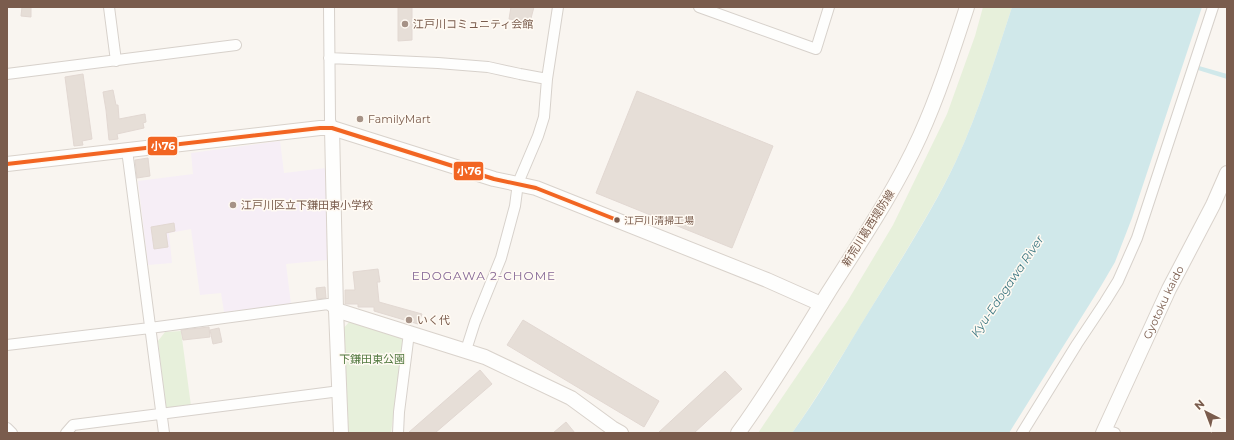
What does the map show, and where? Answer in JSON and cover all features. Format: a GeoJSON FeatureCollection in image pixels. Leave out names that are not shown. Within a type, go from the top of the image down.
{"type":"FeatureCollection","features":[{"type":"Feature","properties":{"kind":"street"},"geometry":{"type":"LineString","coordinates":[[108,7],[116,61]]}},
{"type":"Feature","properties":{"kind":"street"},"geometry":{"type":"LineString","coordinates":[[329,7],[330,120],[332,128],[336,310],[341,433]]}},
{"type":"Feature","properties":{"kind":"street"},"geometry":{"type":"LineString","coordinates":[[466,350],[475,322],[503,250],[515,206],[518,183],[538,136],[544,117],[547,79],[558,7]]}},
{"type":"Feature","properties":{"kind":"street"},"geometry":{"type":"LineString","coordinates":[[699,7],[724,11],[816,49],[829,7]]}},
{"type":"Feature","properties":{"kind":"street","name":"新荒川葛西堤防線"},"geometry":{"type":"LineString","coordinates":[[738,433],[764,396],[900,176],[921,135],[950,61],[967,7]]}},
{"type":"Feature","properties":{"kind":"street"},"geometry":{"type":"LineString","coordinates":[[1022,433],[1105,302],[1127,262],[1137,238],[1213,7]]}},
{"type":"Feature","properties":{"kind":"street"},"geometry":{"type":"LineString","coordinates":[[7,74],[236,45]]}},
{"type":"Feature","properties":{"kind":"street"},"geometry":{"type":"LineString","coordinates":[[329,58],[488,67],[547,79]]}},
{"type":"Feature","properties":{"kind":"street"},"geometry":{"type":"LineString","coordinates":[[7,164],[320,128],[332,128],[481,175],[536,188],[821,304]]}},
{"type":"Feature","properties":{"kind":"street"},"geometry":{"type":"LineString","coordinates":[[127,150],[164,433]]}},
{"type":"Feature","properties":{"kind":"street","name":"Gyotoku kaido"},"geometry":{"type":"LineString","coordinates":[[1108,432],[1169,289],[1226,177]]}},
{"type":"Feature","properties":{"kind":"street"},"geometry":{"type":"LineString","coordinates":[[7,344],[150,328],[328,304],[336,310],[485,356],[571,398],[621,433]]}},
{"type":"Feature","properties":{"kind":"street"},"geometry":{"type":"LineString","coordinates":[[398,433],[399,412],[409,333]]}},
{"type":"Feature","properties":{"kind":"street"},"geometry":{"type":"LineString","coordinates":[[66,433],[73,425],[340,391]]}},
{"type":"Feature","properties":{"kind":"street"},"geometry":{"type":"LineString","coordinates":[[7,428],[12,433]]}},
{"type":"Feature","properties":{"kind":"shaded area","name":"江戸川区立下鎌田東小学校"},"geometry":{"type":"Polygon","coordinates":[[[280,141],[284,173],[326,168],[327,260],[286,264],[291,304],[224,312],[221,293],[200,295],[191,229],[169,233],[172,263],[148,265],[138,181],[193,174],[191,153],[280,141]]]}},
{"type":"Feature","properties":{"kind":"green space"},"geometry":{"type":"Polygon","coordinates":[[[983,7],[1012,7],[979,104],[946,182],[899,263],[819,393],[792,433],[758,433],[847,302],[893,225],[947,114],[975,36],[983,7]]]}},
{"type":"Feature","properties":{"kind":"green space","name":"下鎌田東公園"},"geometry":{"type":"Polygon","coordinates":[[[350,321],[404,338],[391,433],[347,433],[342,330],[350,321]]]}},
{"type":"Feature","properties":{"kind":"green space"},"geometry":{"type":"Polygon","coordinates":[[[181,331],[191,406],[169,409],[166,407],[158,341],[165,332],[181,331]]]}},
{"type":"Feature","properties":{"kind":"water","name":"Kyu-Edogawa River"},"geometry":{"type":"Polygon","coordinates":[[[1012,7],[1202,7],[1132,218],[1115,262],[1009,433],[792,433],[819,394],[898,265],[956,161],[979,104],[1012,7]]]}},
{"type":"Feature","properties":{"kind":"water"},"geometry":{"type":"Polygon","coordinates":[[[1199,66],[1227,74],[1227,79],[1198,70],[1199,66]]]}},
{"type":"Feature","properties":{"kind":"building"},"geometry":{"type":"Polygon","coordinates":[[[22,7],[31,7],[31,17],[21,16],[22,7]]]}},
{"type":"Feature","properties":{"kind":"building","name":"江戸川コミュニティ会館"},"geometry":{"type":"Polygon","coordinates":[[[398,7],[412,7],[412,40],[398,41],[398,7]]]}},
{"type":"Feature","properties":{"kind":"building"},"geometry":{"type":"Polygon","coordinates":[[[511,7],[534,7],[530,22],[509,19],[511,7]]]}},
{"type":"Feature","properties":{"kind":"building"},"geometry":{"type":"Polygon","coordinates":[[[83,74],[92,139],[82,141],[83,145],[74,146],[65,77],[83,74]]]}},
{"type":"Feature","properties":{"kind":"building"},"geometry":{"type":"Polygon","coordinates":[[[113,90],[116,105],[118,105],[119,119],[145,114],[146,122],[143,123],[144,128],[117,134],[118,139],[109,140],[103,92],[113,90]]]}},
{"type":"Feature","properties":{"kind":"building","name":"江戸川清掃工場"},"geometry":{"type":"Polygon","coordinates":[[[637,91],[773,146],[732,248],[596,193],[637,91]]]}},
{"type":"Feature","properties":{"kind":"building"},"geometry":{"type":"Polygon","coordinates":[[[148,158],[150,176],[137,178],[135,160],[148,158]]]}},
{"type":"Feature","properties":{"kind":"building"},"geometry":{"type":"Polygon","coordinates":[[[174,223],[175,231],[166,233],[168,247],[154,249],[151,227],[174,223]]]}},
{"type":"Feature","properties":{"kind":"building"},"geometry":{"type":"Polygon","coordinates":[[[378,269],[380,282],[377,282],[379,302],[422,314],[418,324],[374,311],[374,307],[358,307],[358,304],[345,304],[345,290],[355,290],[353,272],[378,269]]]}},
{"type":"Feature","properties":{"kind":"building"},"geometry":{"type":"Polygon","coordinates":[[[325,287],[326,298],[317,299],[316,288],[325,287]]]}},
{"type":"Feature","properties":{"kind":"building"},"geometry":{"type":"Polygon","coordinates":[[[523,320],[659,401],[644,427],[507,345],[523,320]]]}},
{"type":"Feature","properties":{"kind":"building"},"geometry":{"type":"Polygon","coordinates":[[[209,327],[210,337],[183,340],[181,330],[209,327]]]}},
{"type":"Feature","properties":{"kind":"building"},"geometry":{"type":"Polygon","coordinates":[[[219,328],[222,342],[213,344],[210,330],[219,328]]]}},
{"type":"Feature","properties":{"kind":"building"},"geometry":{"type":"Polygon","coordinates":[[[480,370],[492,384],[435,433],[408,433],[480,370]]]}},
{"type":"Feature","properties":{"kind":"building"},"geometry":{"type":"Polygon","coordinates":[[[725,371],[742,389],[694,433],[658,433],[725,371]]]}},
{"type":"Feature","properties":{"kind":"building"},"geometry":{"type":"Polygon","coordinates":[[[566,422],[575,433],[553,433],[566,422]]]}},
{"type":"Feature","properties":{"kind":"transit line","name":"小76"},"geometry":{"type":"LineString","coordinates":[[7,164],[320,128],[332,128],[494,179],[536,188],[617,220]]}},
{"type":"Feature","properties":{"kind":"place","name":"江戸川コミュニティ会館"},"geometry":{"type":"Point","coordinates":[405,24]}},
{"type":"Feature","properties":{"kind":"place","name":"FamilyMart"},"geometry":{"type":"Point","coordinates":[360,119]}},
{"type":"Feature","properties":{"kind":"place","name":"江戸川区立下鎌田東小学校"},"geometry":{"type":"Point","coordinates":[233,205]}},
{"type":"Feature","properties":{"kind":"place","name":"江戸川清掃工場"},"geometry":{"type":"Point","coordinates":[617,220]}},
{"type":"Feature","properties":{"kind":"place","name":"いく代"},"geometry":{"type":"Point","coordinates":[409,320]}},
{"type":"Feature","properties":{"kind":"district","name":"EDOGAWA 2-CHOME"},"geometry":{"type":"Point","coordinates":[484,275]}}]}
